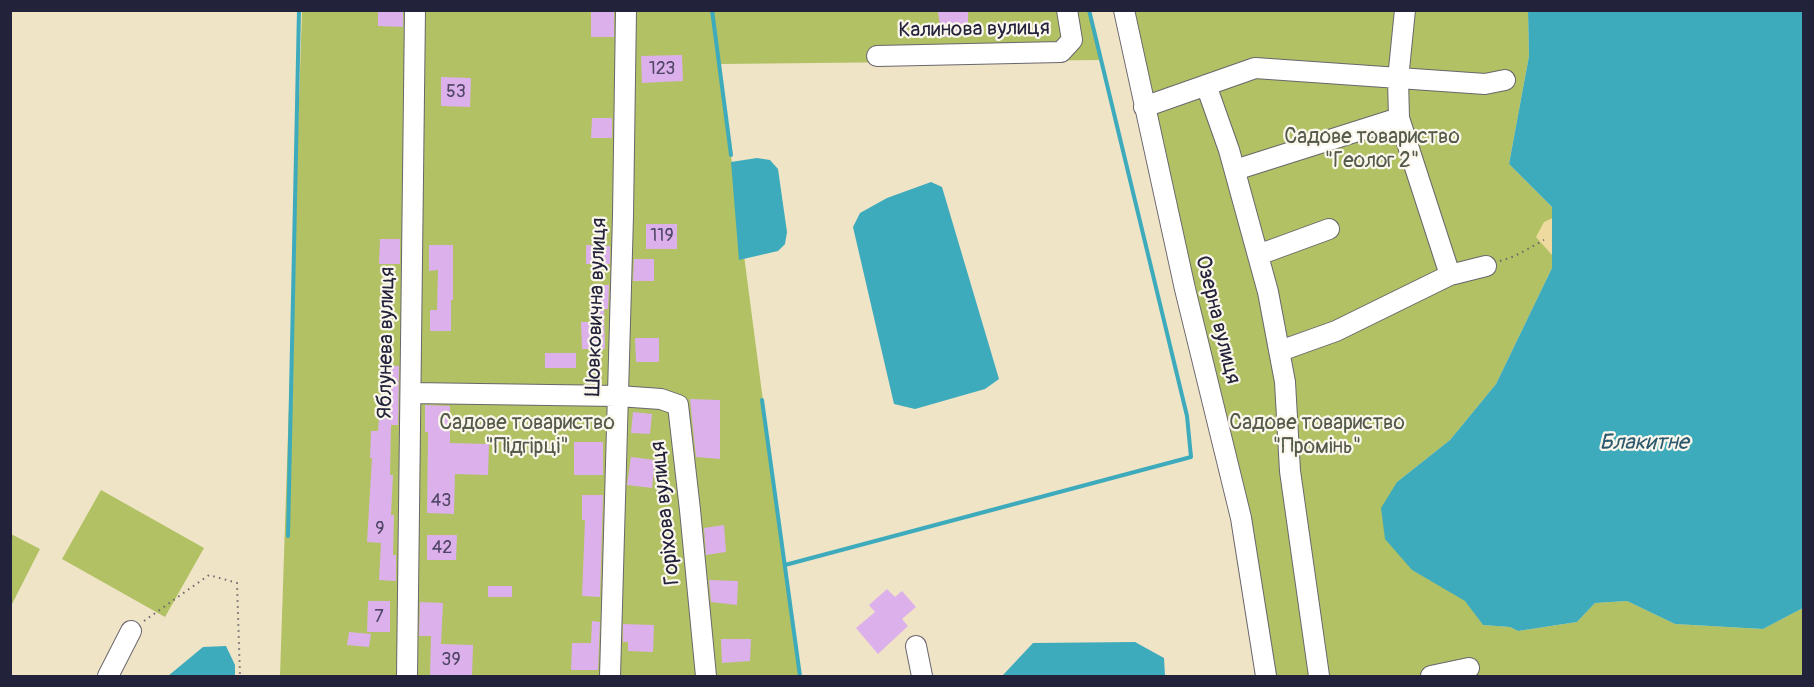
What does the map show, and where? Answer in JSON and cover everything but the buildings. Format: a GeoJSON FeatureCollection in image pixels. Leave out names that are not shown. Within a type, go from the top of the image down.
{"type":"FeatureCollection","features":[{"type":"Feature","properties":{"kind":"street","name":"Яблунева вулиця"},"geometry":{"type":"LineString","coordinates":[[407,676],[414,10]]}},
{"type":"Feature","properties":{"kind":"street","name":"Шовковична вулиця"},"geometry":{"type":"LineString","coordinates":[[610,676],[623,216],[626,10]]}},
{"type":"Feature","properties":{"kind":"street","name":"Калинова вулиця"},"geometry":{"type":"LineString","coordinates":[[877,56],[1062,52],[1072,40],[1067,10]]}},
{"type":"Feature","properties":{"kind":"street","name":"Озерна вулиця"},"geometry":{"type":"LineString","coordinates":[[1124,10],[1185,289],[1241,518],[1266,676]]}},
{"type":"Feature","properties":{"kind":"street"},"geometry":{"type":"LineString","coordinates":[[1405,10],[1398,79],[1399,118],[1450,275]]}},
{"type":"Feature","properties":{"kind":"street"},"geometry":{"type":"LineString","coordinates":[[1144,107],[1255,68],[1485,84],[1505,80]]}},
{"type":"Feature","properties":{"kind":"street"},"geometry":{"type":"LineString","coordinates":[[1206,85],[1235,170],[1268,292],[1280,351],[1285,382],[1290,471],[1319,676]]}},
{"type":"Feature","properties":{"kind":"street"},"geometry":{"type":"LineString","coordinates":[[1235,170],[1399,118]]}},
{"type":"Feature","properties":{"kind":"street"},"geometry":{"type":"LineString","coordinates":[[1258,255],[1329,229]]}},
{"type":"Feature","properties":{"kind":"street"},"geometry":{"type":"LineString","coordinates":[[1280,351],[1336,332],[1450,275],[1486,266]]}},
{"type":"Feature","properties":{"kind":"street"},"geometry":{"type":"LineString","coordinates":[[411,393],[618,396]]}},
{"type":"Feature","properties":{"kind":"street","name":"Горіхова вулиця"},"geometry":{"type":"LineString","coordinates":[[618,396],[661,399],[678,405],[706,676]]}},
{"type":"Feature","properties":{"kind":"street"},"geometry":{"type":"LineString","coordinates":[[108,676],[131,631]]}},
{"type":"Feature","properties":{"kind":"street"},"geometry":{"type":"LineString","coordinates":[[916,646],[922,676]]}},
{"type":"Feature","properties":{"kind":"street"},"geometry":{"type":"LineString","coordinates":[[1431,676],[1469,668]]}},
{"type":"Feature","properties":{"kind":"path"},"geometry":{"type":"LineString","coordinates":[[1486,266],[1515,256],[1544,240]]}},
{"type":"Feature","properties":{"kind":"path"},"geometry":{"type":"LineString","coordinates":[[131,631],[209,575],[237,583],[240,676]]}},
{"type":"Feature","properties":{"kind":"green space","name":"Садове товариство \"Підгірці\""},"geometry":{"type":"Polygon","coordinates":[[[302,11],[1090,11],[1101,60],[719,64],[799,676],[280,676],[302,11]]]}},
{"type":"Feature","properties":{"kind":"green space"},"geometry":{"type":"Polygon","coordinates":[[[1124,11],[1528,11],[1529,56],[1509,164],[1552,207],[1552,268],[1496,384],[1450,440],[1397,482],[1412,570],[1465,600],[1483,625],[1510,627],[1518,631],[1577,622],[1595,603],[1627,601],[1675,624],[1763,629],[1803,608],[1803,676],[1266,676],[1124,11]]]}},
{"type":"Feature","properties":{"kind":"green space"},"geometry":{"type":"Polygon","coordinates":[[[101,490],[204,548],[165,617],[62,559],[101,490]]]}},
{"type":"Feature","properties":{"kind":"green space"},"geometry":{"type":"Polygon","coordinates":[[[11,534],[40,549],[11,606],[11,534]]]}},
{"type":"Feature","properties":{"kind":"sand"},"geometry":{"type":"Polygon","coordinates":[[[1557,216],[1552,255],[1536,237],[1544,222],[1557,216]]]}},
{"type":"Feature","properties":{"kind":"water","name":"Блакитне"},"geometry":{"type":"Polygon","coordinates":[[[1528,11],[1803,11],[1803,608],[1763,629],[1675,624],[1627,601],[1595,603],[1577,622],[1518,631],[1510,627],[1483,625],[1465,601],[1412,570],[1385,539],[1381,508],[1397,482],[1450,440],[1496,384],[1552,268],[1552,207],[1509,164],[1529,56],[1528,11]]]}},
{"type":"Feature","properties":{"kind":"water"},"geometry":{"type":"Polygon","coordinates":[[[757,158],[770,160],[778,169],[787,232],[785,244],[778,251],[739,260],[731,162],[757,158]]]}},
{"type":"Feature","properties":{"kind":"water"},"geometry":{"type":"Polygon","coordinates":[[[931,182],[942,187],[999,379],[985,389],[915,409],[894,404],[853,227],[860,213],[887,198],[931,182]]]}},
{"type":"Feature","properties":{"kind":"water"},"geometry":{"type":"Polygon","coordinates":[[[1135,642],[1164,658],[1165,676],[1003,675],[1033,643],[1135,642]]]}},
{"type":"Feature","properties":{"kind":"water"},"geometry":{"type":"Polygon","coordinates":[[[226,646],[235,665],[235,676],[168,676],[203,647],[226,646]]]}},
{"type":"Feature","properties":{"kind":"waterway"},"geometry":{"type":"LineString","coordinates":[[288,536],[299,10]]}},
{"type":"Feature","properties":{"kind":"waterway"},"geometry":{"type":"LineString","coordinates":[[712,10],[731,155]]}},
{"type":"Feature","properties":{"kind":"waterway"},"geometry":{"type":"LineString","coordinates":[[785,565],[1191,457],[1187,416],[1089,10]]}},
{"type":"Feature","properties":{"kind":"waterway"},"geometry":{"type":"LineString","coordinates":[[762,400],[800,676]]}},
{"type":"Feature","properties":{"kind":"park label","name":"Садове товариство \"Геолог 2\""},"geometry":{"type":"Point","coordinates":[1372,150]}},
{"type":"Feature","properties":{"kind":"park label","name":"Садове товариство \"Промінь\""},"geometry":{"type":"Point","coordinates":[1317,436]}}]}
